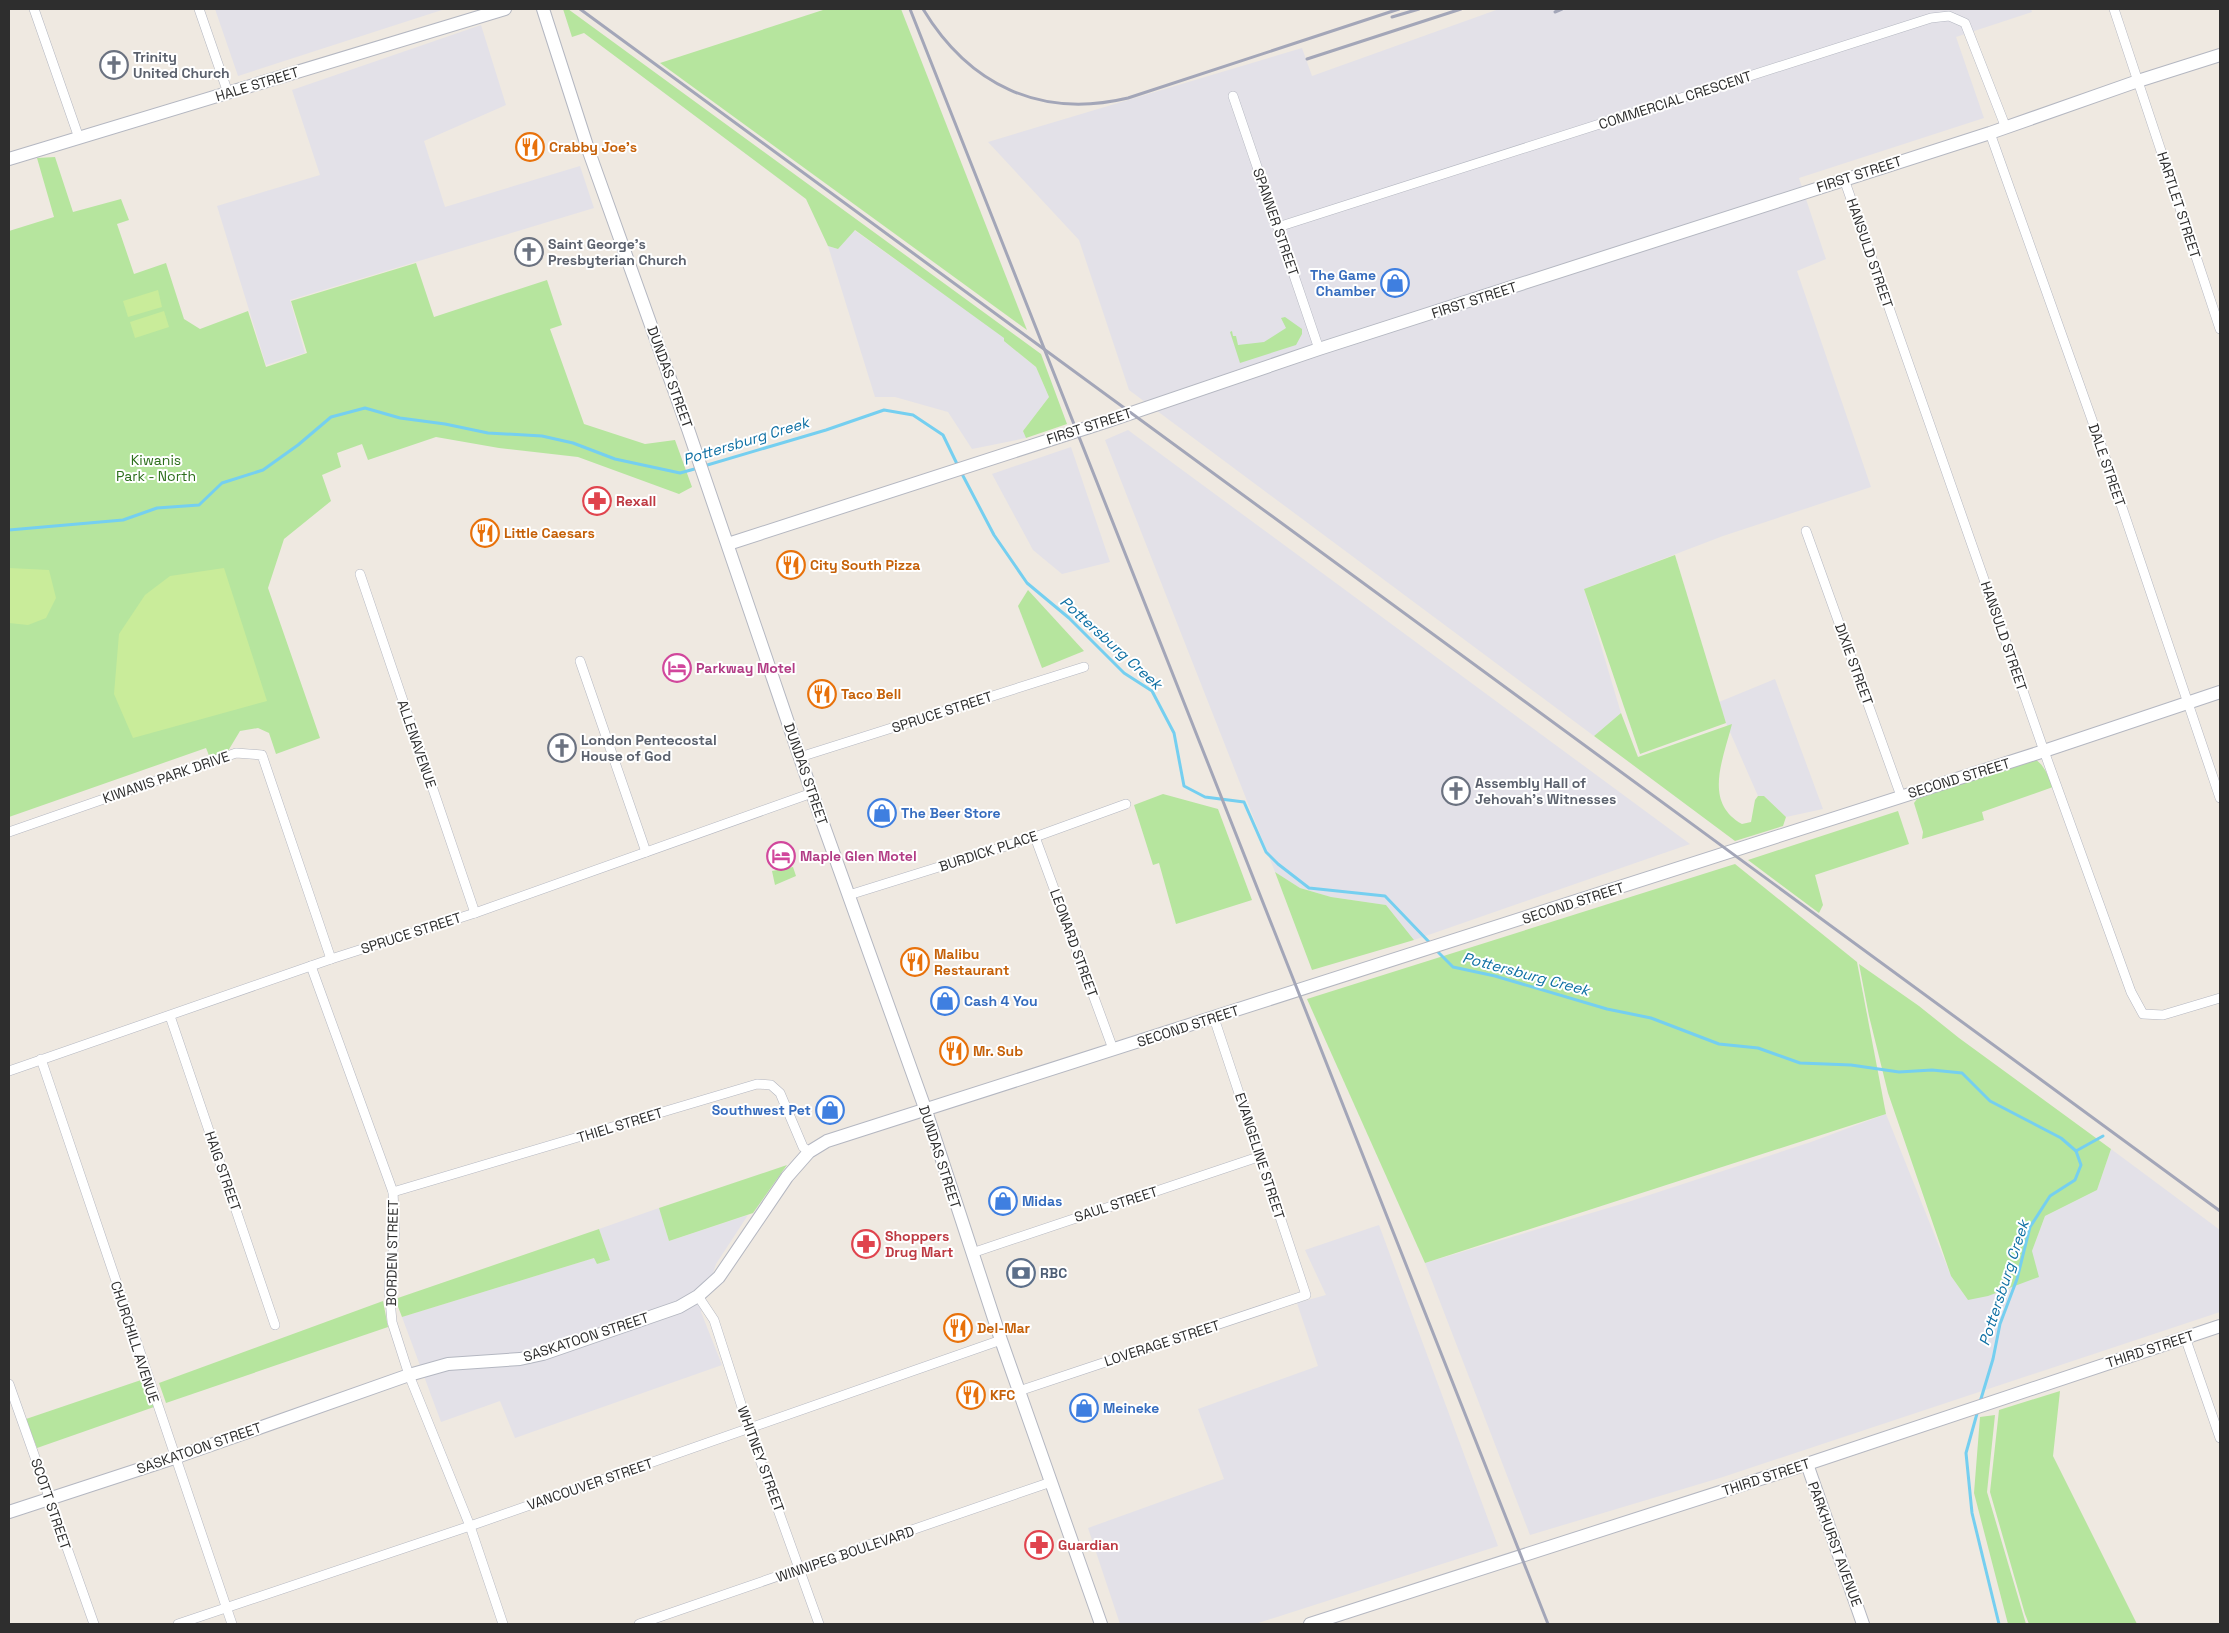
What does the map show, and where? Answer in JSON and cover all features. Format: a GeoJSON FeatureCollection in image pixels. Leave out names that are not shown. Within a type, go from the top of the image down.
{"type":"FeatureCollection","features":[{"type":"Feature","properties":{"kind":"street"},"geometry":{"type":"LineString","coordinates":[[34,9],[79,138]]}},
{"type":"Feature","properties":{"kind":"street"},"geometry":{"type":"LineString","coordinates":[[199,9],[228,93]]}},
{"type":"Feature","properties":{"kind":"street","name":"HALE STREET"},"geometry":{"type":"LineString","coordinates":[[9,159],[505,9]]}},
{"type":"Feature","properties":{"kind":"street","name":"DUNDAS STREET"},"geometry":{"type":"LineString","coordinates":[[543,9],[588,149],[696,451],[812,792],[926,1111],[1001,1340],[1101,1624]]}},
{"type":"Feature","properties":{"kind":"street","name":"HARTLET STREET"},"geometry":{"type":"LineString","coordinates":[[2114,9],[2220,329]]}},
{"type":"Feature","properties":{"kind":"street","name":"COMMERCIAL CRESCENT"},"geometry":{"type":"LineString","coordinates":[[1278,227],[1931,18],[1949,16],[1966,23],[2006,128]]}},
{"type":"Feature","properties":{"kind":"street","name":"FIRST STREET"},"geometry":{"type":"LineString","coordinates":[[728,544],[1108,421],[1319,349],[2006,128],[2138,81],[2220,55]]}},
{"type":"Feature","properties":{"kind":"street","name":"SPANNER STREET"},"geometry":{"type":"LineString","coordinates":[[1233,96],[1319,349]]}},
{"type":"Feature","properties":{"kind":"street","name":"DALE STREET"},"geometry":{"type":"LineString","coordinates":[[1990,133],[2102,448],[2220,798]]}},
{"type":"Feature","properties":{"kind":"street","name":"HANSULD STREET"},"geometry":{"type":"LineString","coordinates":[[1844,179],[2044,751],[2132,992],[2143,1014],[2163,1015],[2220,998]]}},
{"type":"Feature","properties":{"kind":"street","name":"DIXIE STREET"},"geometry":{"type":"LineString","coordinates":[[1806,531],[1901,796]]}},
{"type":"Feature","properties":{"kind":"street","name":"ALLENAVENUE"},"geometry":{"type":"LineString","coordinates":[[360,574],[474,913]]}},
{"type":"Feature","properties":{"kind":"street"},"geometry":{"type":"LineString","coordinates":[[580,660],[646,852]]}},
{"type":"Feature","properties":{"kind":"street","name":"SPRUCE STREET"},"geometry":{"type":"LineString","coordinates":[[800,757],[1084,667]]}},
{"type":"Feature","properties":{"kind":"street","name":"SECOND STREET"},"geometry":{"type":"LineString","coordinates":[[926,1111],[1113,1049],[2044,751],[2220,692]]}},
{"type":"Feature","properties":{"kind":"street","name":"KIWANIS PARK DRIVE"},"geometry":{"type":"LineString","coordinates":[[9,832],[236,753],[262,755],[331,959]]}},
{"type":"Feature","properties":{"kind":"street","name":"SPRUCE STREET"},"geometry":{"type":"LineString","coordinates":[[9,1071],[331,959],[474,913],[812,792]]}},
{"type":"Feature","properties":{"kind":"street","name":"BURDICK PLACE"},"geometry":{"type":"LineString","coordinates":[[849,895],[1035,837],[1126,804]]}},
{"type":"Feature","properties":{"kind":"street","name":"LEONARD STREET"},"geometry":{"type":"LineString","coordinates":[[1035,837],[1113,1049]]}},
{"type":"Feature","properties":{"kind":"street","name":"BORDEN STREET"},"geometry":{"type":"LineString","coordinates":[[311,966],[393,1192],[395,1232],[389,1288],[392,1322],[409,1375],[470,1526],[503,1624]]}},
{"type":"Feature","properties":{"kind":"street","name":"HAIG STREET"},"geometry":{"type":"LineString","coordinates":[[170,1016],[276,1325]]}},
{"type":"Feature","properties":{"kind":"street","name":"EVANGELINE STREET"},"geometry":{"type":"LineString","coordinates":[[1214,1018],[1306,1295]]}},
{"type":"Feature","properties":{"kind":"street","name":"CHURCHILL AVENUE"},"geometry":{"type":"LineString","coordinates":[[41,1059],[174,1458],[232,1624]]}},
{"type":"Feature","properties":{"kind":"street","name":"THIEL STREET"},"geometry":{"type":"LineString","coordinates":[[393,1192],[757,1084],[771,1085],[780,1093],[804,1147],[810,1152]]}},
{"type":"Feature","properties":{"kind":"street","name":"SASKATOON STREET"},"geometry":{"type":"LineString","coordinates":[[9,1512],[174,1458],[409,1375],[448,1364],[520,1359],[543,1354],[680,1308],[698,1296],[719,1277],[787,1177],[810,1152],[828,1141],[926,1111]]}},
{"type":"Feature","properties":{"kind":"street","name":"SAUL STREET"},"geometry":{"type":"LineString","coordinates":[[972,1253],[1261,1156]]}},
{"type":"Feature","properties":{"kind":"street","name":"LOVERAGE STREET"},"geometry":{"type":"LineString","coordinates":[[1019,1391],[1306,1295]]}},
{"type":"Feature","properties":{"kind":"street","name":"WHITNEY STREET"},"geometry":{"type":"LineString","coordinates":[[698,1296],[714,1320],[749,1429],[801,1569],[819,1624]]}},
{"type":"Feature","properties":{"kind":"street","name":"THIRD STREET"},"geometry":{"type":"LineString","coordinates":[[1310,1624],[1806,1464],[2220,1326]]}},
{"type":"Feature","properties":{"kind":"street"},"geometry":{"type":"LineString","coordinates":[[2185,1337],[2220,1438]]}},
{"type":"Feature","properties":{"kind":"street","name":"VANCOUVER STREET"},"geometry":{"type":"LineString","coordinates":[[178,1624],[470,1526],[1001,1340]]}},
{"type":"Feature","properties":{"kind":"street","name":"SCOTT STREET"},"geometry":{"type":"LineString","coordinates":[[9,1384],[94,1624]]}},
{"type":"Feature","properties":{"kind":"street","name":"PARKHURST AVENUE"},"geometry":{"type":"LineString","coordinates":[[1806,1464],[1863,1624]]}},
{"type":"Feature","properties":{"kind":"street","name":"WINNIPEG BOULEVARD"},"geometry":{"type":"LineString","coordinates":[[639,1624],[1052,1482]]}},
{"type":"Feature","properties":{"kind":"shaded area"},"geometry":{"type":"Polygon","coordinates":[[[215,9],[445,9],[238,76],[215,9]]]}},
{"type":"Feature","properties":{"kind":"shaded area"},"geometry":{"type":"Polygon","coordinates":[[[1499,9],[2031,9],[2032,12],[1956,37],[1984,118],[1799,178],[1826,259],[1797,271],[1871,487],[1723,536],[1584,589],[1621,713],[1594,736],[1129,390],[1079,240],[988,142],[1302,48],[1312,76],[1499,9]]]}},
{"type":"Feature","properties":{"kind":"shaded area"},"geometry":{"type":"Polygon","coordinates":[[[481,25],[506,105],[424,141],[445,207],[580,166],[594,208],[290,300],[305,353],[266,365],[217,206],[320,175],[292,90],[481,25]]]}},
{"type":"Feature","properties":{"kind":"shaded area"},"geometry":{"type":"Polygon","coordinates":[[[854,230],[1005,338],[1004,341],[1036,367],[1049,397],[1023,431],[1026,438],[972,449],[948,412],[895,397],[875,397],[828,246],[838,249],[854,230]]]}},
{"type":"Feature","properties":{"kind":"shaded area"},"geometry":{"type":"Polygon","coordinates":[[[1128,430],[1690,844],[1414,940],[1386,905],[1331,897],[1300,888],[1275,872],[1105,440],[1128,430]]]}},
{"type":"Feature","properties":{"kind":"shaded area"},"geometry":{"type":"Polygon","coordinates":[[[1071,447],[1110,562],[1062,574],[1033,550],[992,474],[1071,447]]]}},
{"type":"Feature","properties":{"kind":"shaded area"},"geometry":{"type":"Polygon","coordinates":[[[1775,679],[1823,809],[1786,817],[1764,796],[1758,796],[1726,723],[1719,702],[1775,679]]]}},
{"type":"Feature","properties":{"kind":"shaded area"},"geometry":{"type":"Polygon","coordinates":[[[1886,1114],[1951,1276],[1968,1300],[2032,1251],[2045,1216],[2097,1190],[2111,1149],[2220,1230],[2220,1312],[1723,1477],[1530,1535],[1425,1263],[1628,1202],[1811,1142],[1886,1114]]]}},
{"type":"Feature","properties":{"kind":"shaded area"},"geometry":{"type":"Polygon","coordinates":[[[659,1208],[669,1241],[748,1215],[716,1264],[701,1312],[722,1365],[515,1438],[500,1401],[441,1422],[402,1317],[594,1258],[610,1260],[599,1229],[659,1208]]]}},
{"type":"Feature","properties":{"kind":"shaded area"},"geometry":{"type":"Polygon","coordinates":[[[1379,1225],[1498,1546],[1255,1624],[1120,1624],[1088,1528],[1224,1479],[1198,1409],[1318,1366],[1297,1303],[1326,1295],[1305,1250],[1379,1225]]]}},
{"type":"Feature","properties":{"kind":"green space"},"geometry":{"type":"Polygon","coordinates":[[[563,9],[568,9],[1041,354],[1067,424],[1026,438],[1023,431],[1049,397],[1036,367],[1004,341],[1004,338],[855,230],[838,249],[828,246],[806,199],[584,33],[572,37],[563,9]]]}},
{"type":"Feature","properties":{"kind":"green space"},"geometry":{"type":"Polygon","coordinates":[[[826,9],[901,9],[1027,330],[660,63],[826,9]]]}},
{"type":"Feature","properties":{"kind":"green space","name":"Kiwanis Park - North"},"geometry":{"type":"Polygon","coordinates":[[[55,157],[73,212],[121,199],[129,220],[117,224],[134,274],[166,263],[184,319],[200,329],[248,311],[266,367],[307,353],[291,301],[416,263],[434,317],[547,280],[562,325],[550,329],[584,424],[645,444],[675,440],[692,487],[679,494],[578,457],[499,448],[436,437],[368,460],[362,444],[337,453],[341,467],[322,475],[331,501],[284,539],[268,588],[320,738],[276,754],[269,733],[258,728],[240,731],[228,751],[210,758],[206,748],[9,817],[9,231],[54,217],[37,158],[55,157]]]}},
{"type":"Feature","properties":{"kind":"green space"},"geometry":{"type":"Polygon","coordinates":[[[158,290],[162,307],[128,317],[123,301],[158,290]]]}},
{"type":"Feature","properties":{"kind":"green space"},"geometry":{"type":"Polygon","coordinates":[[[164,311],[169,327],[135,338],[130,322],[164,311]]]}},
{"type":"Feature","properties":{"kind":"green space"},"geometry":{"type":"Polygon","coordinates":[[[1285,317],[1302,329],[1302,334],[1296,345],[1240,363],[1230,332],[1232,331],[1233,336],[1236,336],[1238,345],[1264,342],[1286,328],[1281,318],[1285,317]]]}},
{"type":"Feature","properties":{"kind":"green space"},"geometry":{"type":"Polygon","coordinates":[[[1675,555],[1726,723],[1640,754],[1584,589],[1675,555]]]}},
{"type":"Feature","properties":{"kind":"green space"},"geometry":{"type":"Polygon","coordinates":[[[9,568],[49,570],[56,598],[46,618],[28,625],[9,623],[9,568]]]}},
{"type":"Feature","properties":{"kind":"green space"},"geometry":{"type":"Polygon","coordinates":[[[224,568],[267,701],[133,738],[114,694],[119,634],[145,595],[170,576],[224,568]]]}},
{"type":"Feature","properties":{"kind":"green space"},"geometry":{"type":"Polygon","coordinates":[[[1028,590],[1084,651],[1042,668],[1018,606],[1028,590]]]}},
{"type":"Feature","properties":{"kind":"green space"},"geometry":{"type":"Polygon","coordinates":[[[1621,713],[1638,757],[1732,724],[1719,779],[1719,792],[1723,804],[1730,815],[1742,824],[1751,822],[1755,800],[1758,796],[1764,796],[1786,817],[1783,826],[1735,841],[1594,736],[1621,713]]]}},
{"type":"Feature","properties":{"kind":"green space"},"geometry":{"type":"Polygon","coordinates":[[[2035,759],[2044,768],[2053,787],[1982,812],[1984,820],[1922,839],[1923,832],[1914,803],[1917,799],[2035,759]]]}},
{"type":"Feature","properties":{"kind":"green space"},"geometry":{"type":"Polygon","coordinates":[[[1163,794],[1218,809],[1252,900],[1176,924],[1159,863],[1153,865],[1134,805],[1163,794]]]}},
{"type":"Feature","properties":{"kind":"green space"},"geometry":{"type":"Polygon","coordinates":[[[1898,811],[1909,844],[1815,875],[1823,905],[1819,913],[1748,860],[1898,811]]]}},
{"type":"Feature","properties":{"kind":"green space"},"geometry":{"type":"Polygon","coordinates":[[[1735,864],[1857,962],[1886,1114],[1425,1263],[1307,999],[1735,864]]]}},
{"type":"Feature","properties":{"kind":"green space"},"geometry":{"type":"Polygon","coordinates":[[[793,867],[796,876],[775,885],[772,871],[793,867]]]}},
{"type":"Feature","properties":{"kind":"green space"},"geometry":{"type":"Polygon","coordinates":[[[1275,872],[1300,888],[1331,897],[1386,905],[1414,940],[1312,970],[1275,872]]]}},
{"type":"Feature","properties":{"kind":"green space"},"geometry":{"type":"Polygon","coordinates":[[[1859,964],[1919,1006],[1959,1038],[2111,1149],[2097,1190],[2045,1216],[2032,1251],[2039,1277],[1988,1296],[1968,1300],[1951,1276],[1888,1093],[1869,1016],[1859,964]]]}},
{"type":"Feature","properties":{"kind":"green space"},"geometry":{"type":"Polygon","coordinates":[[[787,1165],[753,1213],[669,1241],[659,1208],[787,1165]]]}},
{"type":"Feature","properties":{"kind":"green space"},"geometry":{"type":"Polygon","coordinates":[[[599,1229],[610,1260],[597,1264],[594,1258],[402,1317],[395,1299],[599,1229]]]}},
{"type":"Feature","properties":{"kind":"green space"},"geometry":{"type":"Polygon","coordinates":[[[383,1301],[388,1327],[166,1403],[159,1383],[383,1301]]]}},
{"type":"Feature","properties":{"kind":"green space"},"geometry":{"type":"Polygon","coordinates":[[[144,1379],[154,1407],[37,1448],[26,1419],[144,1379]]]}},
{"type":"Feature","properties":{"kind":"green space"},"geometry":{"type":"Polygon","coordinates":[[[2060,1391],[2053,1456],[2137,1624],[2029,1624],[2025,1614],[1990,1492],[1999,1410],[2060,1391]]]}},
{"type":"Feature","properties":{"kind":"green space"},"geometry":{"type":"Polygon","coordinates":[[[1995,1415],[1987,1492],[2026,1624],[2008,1624],[1974,1493],[1980,1417],[1995,1415]]]}},
{"type":"Feature","properties":{"kind":"waterway","name":"Pottersburg Creek"},"geometry":{"type":"LineString","coordinates":[[9,530],[123,520],[157,508],[199,505],[222,483],[263,470],[298,445],[331,417],[365,408],[400,418],[445,424],[488,433],[542,436],[573,443],[615,459],[680,473],[698,468]]}},
{"type":"Feature","properties":{"kind":"waterway","name":"Pottersburg Creek"},"geometry":{"type":"LineString","coordinates":[[704,466],[826,430],[884,410],[913,415],[943,435],[958,466]]}},
{"type":"Feature","properties":{"kind":"waterway","name":"Pottersburg Creek"},"geometry":{"type":"LineString","coordinates":[[961,472],[994,535],[1027,583],[1069,618],[1124,673],[1152,691],[1174,733],[1184,786],[1205,797],[1244,802],[1266,852],[1309,888],[1385,896],[1431,944]]}},
{"type":"Feature","properties":{"kind":"waterway","name":"Pottersburg Creek"},"geometry":{"type":"LineString","coordinates":[[1435,949],[1453,967],[1495,976],[1607,1009],[1651,1018],[1719,1044],[1758,1048],[1800,1063],[1851,1065],[1899,1072],[1932,1070],[1962,1073],[1990,1101],[2061,1138],[2076,1151],[2081,1165],[2075,1180],[2050,1196],[2030,1227],[2017,1279],[2000,1324],[1993,1359],[1980,1402]]}},
{"type":"Feature","properties":{"kind":"waterway"},"geometry":{"type":"LineString","coordinates":[[2076,1151],[2103,1136]]}},
{"type":"Feature","properties":{"kind":"waterway","name":"Pottersburg Creek"},"geometry":{"type":"LineString","coordinates":[[1978,1410],[1966,1453],[1972,1513],[1999,1624]]}},
{"type":"Feature","properties":{"kind":"railway"},"geometry":{"type":"LineString","coordinates":[[580,9],[2220,1211]]}},
{"type":"Feature","properties":{"kind":"railway"},"geometry":{"type":"LineString","coordinates":[[910,9],[1548,1624]]}},
{"type":"Feature","properties":{"kind":"railway"},"geometry":{"type":"LineString","coordinates":[[923,9],[941,36],[962,58],[985,76],[1010,90],[1037,99],[1065,104],[1096,103],[1128,98],[1399,9]]}},
{"type":"Feature","properties":{"kind":"railway"},"geometry":{"type":"LineString","coordinates":[[1392,17],[1419,9]]}},
{"type":"Feature","properties":{"kind":"railway"},"geometry":{"type":"LineString","coordinates":[[1307,59],[1461,9]]}},
{"type":"Feature","properties":{"kind":"railway"},"geometry":{"type":"LineString","coordinates":[[1555,12],[1562,9]]}},
{"type":"Feature","properties":{"kind":"place","name":"Trinity United Church"},"geometry":{"type":"Point","coordinates":[114,65]}},
{"type":"Feature","properties":{"kind":"place","name":"Crabby Joe's"},"geometry":{"type":"Point","coordinates":[530,147]}},
{"type":"Feature","properties":{"kind":"place","name":"Saint George's Presbyterian Church"},"geometry":{"type":"Point","coordinates":[529,252]}},
{"type":"Feature","properties":{"kind":"place","name":"The Game Chamber"},"geometry":{"type":"Point","coordinates":[1395,283]}},
{"type":"Feature","properties":{"kind":"place","name":"Rexall"},"geometry":{"type":"Point","coordinates":[597,501]}},
{"type":"Feature","properties":{"kind":"place","name":"Little Caesars"},"geometry":{"type":"Point","coordinates":[485,533]}},
{"type":"Feature","properties":{"kind":"place","name":"City South Pizza"},"geometry":{"type":"Point","coordinates":[791,565]}},
{"type":"Feature","properties":{"kind":"place","name":"Parkway Motel"},"geometry":{"type":"Point","coordinates":[677,668]}},
{"type":"Feature","properties":{"kind":"place","name":"Taco Bell"},"geometry":{"type":"Point","coordinates":[822,694]}},
{"type":"Feature","properties":{"kind":"place","name":"London Pentecostal House of God"},"geometry":{"type":"Point","coordinates":[562,748]}},
{"type":"Feature","properties":{"kind":"place","name":"Assembly Hall of Jehovah's Witnesses"},"geometry":{"type":"Point","coordinates":[1456,791]}},
{"type":"Feature","properties":{"kind":"place","name":"The Beer Store"},"geometry":{"type":"Point","coordinates":[882,813]}},
{"type":"Feature","properties":{"kind":"place","name":"Maple Glen Motel"},"geometry":{"type":"Point","coordinates":[781,856]}},
{"type":"Feature","properties":{"kind":"place","name":"Malibu Restaurant"},"geometry":{"type":"Point","coordinates":[915,962]}},
{"type":"Feature","properties":{"kind":"place","name":"Cash 4 You"},"geometry":{"type":"Point","coordinates":[945,1001]}},
{"type":"Feature","properties":{"kind":"place","name":"Mr. Sub"},"geometry":{"type":"Point","coordinates":[954,1051]}},
{"type":"Feature","properties":{"kind":"place","name":"Southwest Pet"},"geometry":{"type":"Point","coordinates":[830,1110]}},
{"type":"Feature","properties":{"kind":"place","name":"Midas"},"geometry":{"type":"Point","coordinates":[1003,1201]}},
{"type":"Feature","properties":{"kind":"place","name":"Shoppers Drug Mart"},"geometry":{"type":"Point","coordinates":[866,1244]}},
{"type":"Feature","properties":{"kind":"place","name":"RBC"},"geometry":{"type":"Point","coordinates":[1021,1273]}},
{"type":"Feature","properties":{"kind":"place","name":"Del-Mar"},"geometry":{"type":"Point","coordinates":[958,1328]}},
{"type":"Feature","properties":{"kind":"place","name":"KFC"},"geometry":{"type":"Point","coordinates":[971,1395]}},
{"type":"Feature","properties":{"kind":"place","name":"Meineke"},"geometry":{"type":"Point","coordinates":[1084,1408]}},
{"type":"Feature","properties":{"kind":"place","name":"Guardian"},"geometry":{"type":"Point","coordinates":[1039,1545]}}]}
